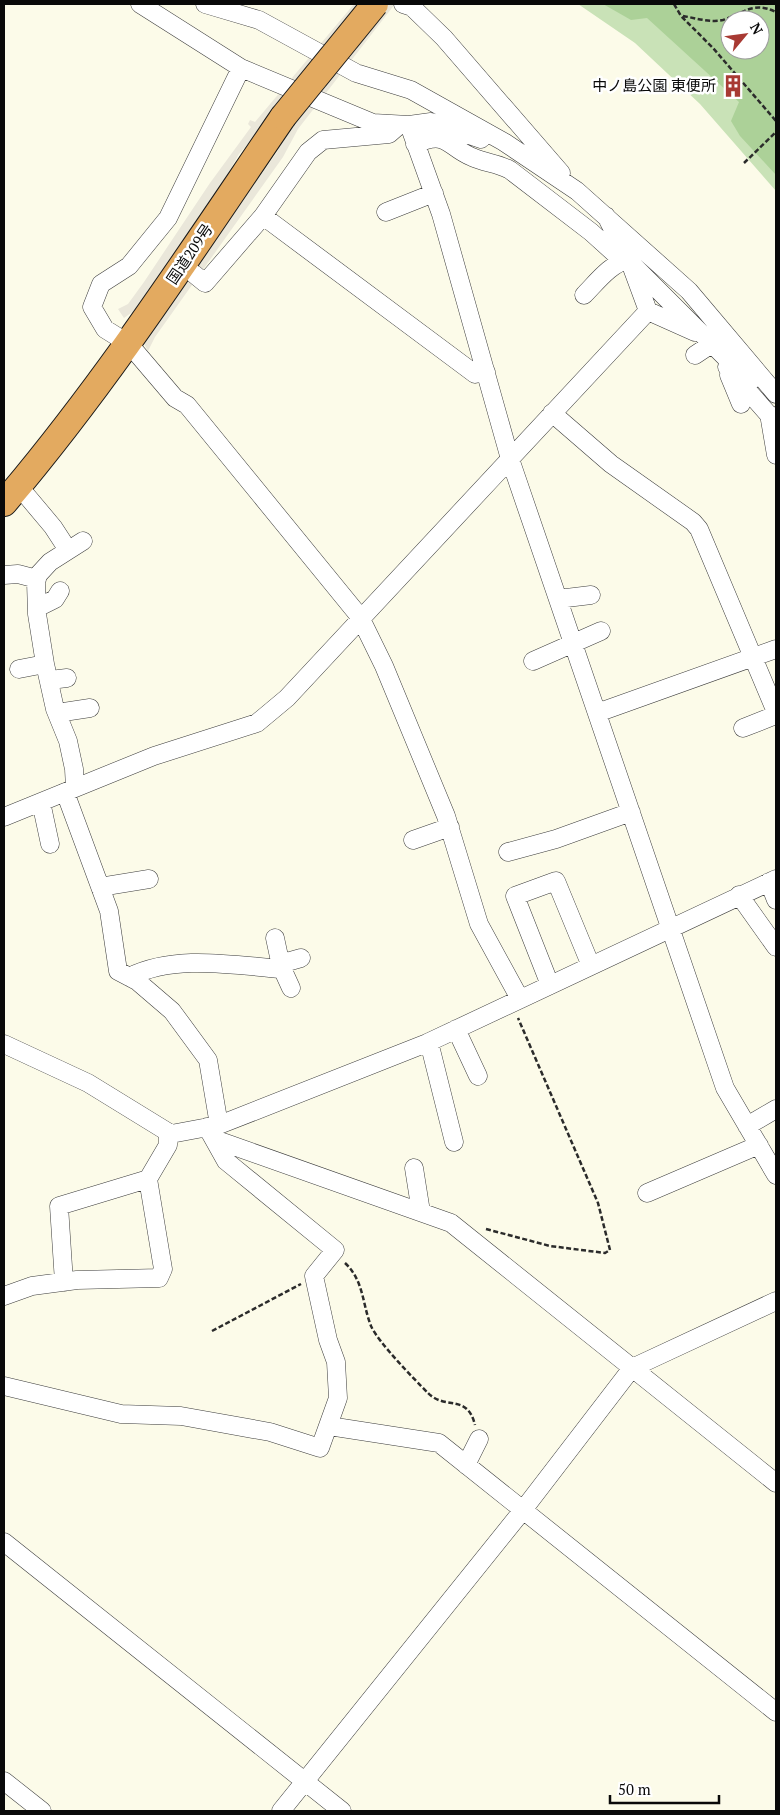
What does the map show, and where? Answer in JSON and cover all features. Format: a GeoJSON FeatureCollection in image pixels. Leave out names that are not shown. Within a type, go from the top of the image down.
{"type":"FeatureCollection","features":[{"type":"Feature","properties":{"kind":"highway","name":"国道209号"},"geometry":{"type":"LineString","coordinates":[[16,500],[56,441],[129,344],[283,117],[375,4]]}},
{"type":"Feature","properties":{"kind":"street"},"geometry":{"type":"LineString","coordinates":[[140,4],[241,68],[373,123],[404,125],[431,122],[474,138],[504,142]]}},
{"type":"Feature","properties":{"kind":"street"},"geometry":{"type":"LineString","coordinates":[[205,4],[259,20],[356,72],[411,90],[504,142],[578,191]]}},
{"type":"Feature","properties":{"kind":"street"},"geometry":{"type":"LineString","coordinates":[[403,4],[412,8],[444,38],[578,191],[689,292],[775,392]]}},
{"type":"Feature","properties":{"kind":"street"},"geometry":{"type":"LineString","coordinates":[[241,68],[168,218],[129,266],[101,284],[92,307],[105,328],[129,344],[175,398],[187,405],[360,617],[384,666],[450,827],[479,924],[515,1001]]}},
{"type":"Feature","properties":{"kind":"street"},"geometry":{"type":"LineString","coordinates":[[404,125],[415,144],[434,193],[510,459],[725,1088],[776,1175]]}},
{"type":"Feature","properties":{"kind":"street"},"geometry":{"type":"LineString","coordinates":[[194,274],[204,283],[263,216],[308,152],[323,140],[389,134],[404,125]]}},
{"type":"Feature","properties":{"kind":"street"},"geometry":{"type":"LineString","coordinates":[[415,144],[431,137],[444,139],[472,157],[500,164],[591,232],[619,262],[723,363],[773,418],[776,455]]}},
{"type":"Feature","properties":{"kind":"street"},"geometry":{"type":"LineString","coordinates":[[386,212],[434,193]]}},
{"type":"Feature","properties":{"kind":"street"},"geometry":{"type":"LineString","coordinates":[[263,216],[475,374],[486,372]]}},
{"type":"Feature","properties":{"kind":"street"},"geometry":{"type":"LineString","coordinates":[[606,216],[619,262],[648,310],[726,358],[775,392]]}},
{"type":"Feature","properties":{"kind":"street"},"geometry":{"type":"LineString","coordinates":[[584,295],[619,262]]}},
{"type":"Feature","properties":{"kind":"street"},"geometry":{"type":"LineString","coordinates":[[4,817],[154,756],[257,723],[287,698],[360,617],[648,310]]}},
{"type":"Feature","properties":{"kind":"street"},"geometry":{"type":"LineString","coordinates":[[723,363],[741,404]]}},
{"type":"Feature","properties":{"kind":"street"},"geometry":{"type":"LineString","coordinates":[[552,413],[611,464],[693,522],[699,530],[754,656],[776,714],[743,728]]}},
{"type":"Feature","properties":{"kind":"street"},"geometry":{"type":"LineString","coordinates":[[4,1386],[121,1414],[181,1416],[270,1432],[320,1448],[338,1398],[336,1362],[328,1340],[314,1276],[335,1250],[226,1161],[213,1130],[208,1060],[172,1011],[157,996],[129,977],[118,972],[114,962],[108,911],[70,790],[74,769],[68,741],[56,713],[54,674],[37,608],[37,579],[50,562],[76,546],[54,527],[16,500]]}},
{"type":"Feature","properties":{"kind":"street"},"geometry":{"type":"LineString","coordinates":[[4,575],[18,574],[37,579]]}},
{"type":"Feature","properties":{"kind":"street"},"geometry":{"type":"LineString","coordinates":[[37,608],[55,599],[60,591]]}},
{"type":"Feature","properties":{"kind":"street"},"geometry":{"type":"LineString","coordinates":[[558,599],[591,595]]}},
{"type":"Feature","properties":{"kind":"street"},"geometry":{"type":"LineString","coordinates":[[533,661],[574,645],[601,631]]}},
{"type":"Feature","properties":{"kind":"street"},"geometry":{"type":"LineString","coordinates":[[597,714],[776,649]]}},
{"type":"Feature","properties":{"kind":"street"},"geometry":{"type":"LineString","coordinates":[[19,669],[54,674]]}},
{"type":"Feature","properties":{"kind":"street"},"geometry":{"type":"LineString","coordinates":[[56,713],[90,708]]}},
{"type":"Feature","properties":{"kind":"street"},"geometry":{"type":"LineString","coordinates":[[41,802],[50,844]]}},
{"type":"Feature","properties":{"kind":"street"},"geometry":{"type":"LineString","coordinates":[[508,852],[556,839],[631,812]]}},
{"type":"Feature","properties":{"kind":"street"},"geometry":{"type":"LineString","coordinates":[[413,840],[450,827]]}},
{"type":"Feature","properties":{"kind":"street"},"geometry":{"type":"LineString","coordinates":[[100,887],[149,879]]}},
{"type":"Feature","properties":{"kind":"street"},"geometry":{"type":"LineString","coordinates":[[550,985],[515,896],[556,881],[591,966]]}},
{"type":"Feature","properties":{"kind":"street"},"geometry":{"type":"LineString","coordinates":[[4,1044],[88,1083],[171,1134],[213,1130],[429,1042],[773,881],[776,900]]}},
{"type":"Feature","properties":{"kind":"street"},"geometry":{"type":"LineString","coordinates":[[739,896],[776,947]]}},
{"type":"Feature","properties":{"kind":"street"},"geometry":{"type":"LineString","coordinates":[[274,938],[281,966],[291,988]]}},
{"type":"Feature","properties":{"kind":"street"},"geometry":{"type":"LineString","coordinates":[[129,977],[140,971],[165,965],[198,963],[281,966],[301,958]]}},
{"type":"Feature","properties":{"kind":"street"},"geometry":{"type":"LineString","coordinates":[[456,1029],[478,1076]]}},
{"type":"Feature","properties":{"kind":"street"},"geometry":{"type":"LineString","coordinates":[[429,1042],[454,1142]]}},
{"type":"Feature","properties":{"kind":"street"},"geometry":{"type":"LineString","coordinates":[[747,1126],[776,1109]]}},
{"type":"Feature","properties":{"kind":"street"},"geometry":{"type":"LineString","coordinates":[[213,1130],[450,1223],[776,1483]]}},
{"type":"Feature","properties":{"kind":"street"},"geometry":{"type":"LineString","coordinates":[[4,1296],[32,1286],[64,1282],[159,1278],[163,1269],[148,1179],[168,1145],[168,1132]]}},
{"type":"Feature","properties":{"kind":"street"},"geometry":{"type":"LineString","coordinates":[[647,1193],[759,1145]]}},
{"type":"Feature","properties":{"kind":"street"},"geometry":{"type":"LineString","coordinates":[[414,1168],[420,1212]]}},
{"type":"Feature","properties":{"kind":"street"},"geometry":{"type":"LineString","coordinates":[[64,1282],[59,1206],[148,1179]]}},
{"type":"Feature","properties":{"kind":"street"},"geometry":{"type":"LineString","coordinates":[[281,1811],[523,1510],[632,1368],[776,1301]]}},
{"type":"Feature","properties":{"kind":"street"},"geometry":{"type":"LineString","coordinates":[[329,1426],[439,1443],[776,1712]]}},
{"type":"Feature","properties":{"kind":"street"},"geometry":{"type":"LineString","coordinates":[[466,1465],[479,1439]]}},
{"type":"Feature","properties":{"kind":"street"},"geometry":{"type":"LineString","coordinates":[[4,1542],[342,1811]]}},
{"type":"Feature","properties":{"kind":"street"},"geometry":{"type":"LineString","coordinates":[[4,1781],[42,1811]]}},
{"type":"Feature","properties":{"kind":"path"},"geometry":{"type":"LineString","coordinates":[[674,4],[681,16],[713,48],[776,121]]}},
{"type":"Feature","properties":{"kind":"path"},"geometry":{"type":"LineString","coordinates":[[681,16],[722,20],[739,11],[756,7],[776,12]]}},
{"type":"Feature","properties":{"kind":"path"},"geometry":{"type":"LineString","coordinates":[[744,163],[776,132]]}},
{"type":"Feature","properties":{"kind":"path"},"geometry":{"type":"LineString","coordinates":[[450,1223],[460,1222],[550,1246],[605,1253],[610,1250],[598,1203],[515,1001]]}},
{"type":"Feature","properties":{"kind":"path"},"geometry":{"type":"LineString","coordinates":[[333,1252],[354,1271],[361,1286],[372,1327],[376,1333],[430,1396],[447,1403],[465,1406],[472,1414],[479,1439]]}},
{"type":"Feature","properties":{"kind":"path"},"geometry":{"type":"LineString","coordinates":[[212,1331],[314,1276]]}},
{"type":"Feature","properties":{"kind":"green space"},"geometry":{"type":"Polygon","coordinates":[[[578,4],[776,4],[776,191],[700,104],[635,43],[578,4]]]}},
{"type":"Feature","properties":{"kind":"green space"},"geometry":{"type":"Polygon","coordinates":[[[603,4],[776,4],[776,175],[740,136],[731,121],[739,102],[647,18],[631,20],[603,4]]]}},
{"type":"Feature","properties":{"kind":"shaded area"},"geometry":{"type":"Polygon","coordinates":[[[354,4],[364,4],[282,105],[239,154],[218,191],[138,308],[124,318],[118,309],[128,304],[144,282],[210,183],[251,127],[248,124],[250,120],[255,122],[354,4]]]}},
{"type":"Feature","properties":{"kind":"shaded area"},"geometry":{"type":"Polygon","coordinates":[[[385,4],[395,4],[298,129],[283,157],[155,337],[148,351],[143,342],[277,152],[292,122],[385,4]]]}},
{"type":"Feature","properties":{"kind":"place","name":"中ノ島公園 東便所"},"geometry":{"type":"Point","coordinates":[733,86]}}]}
